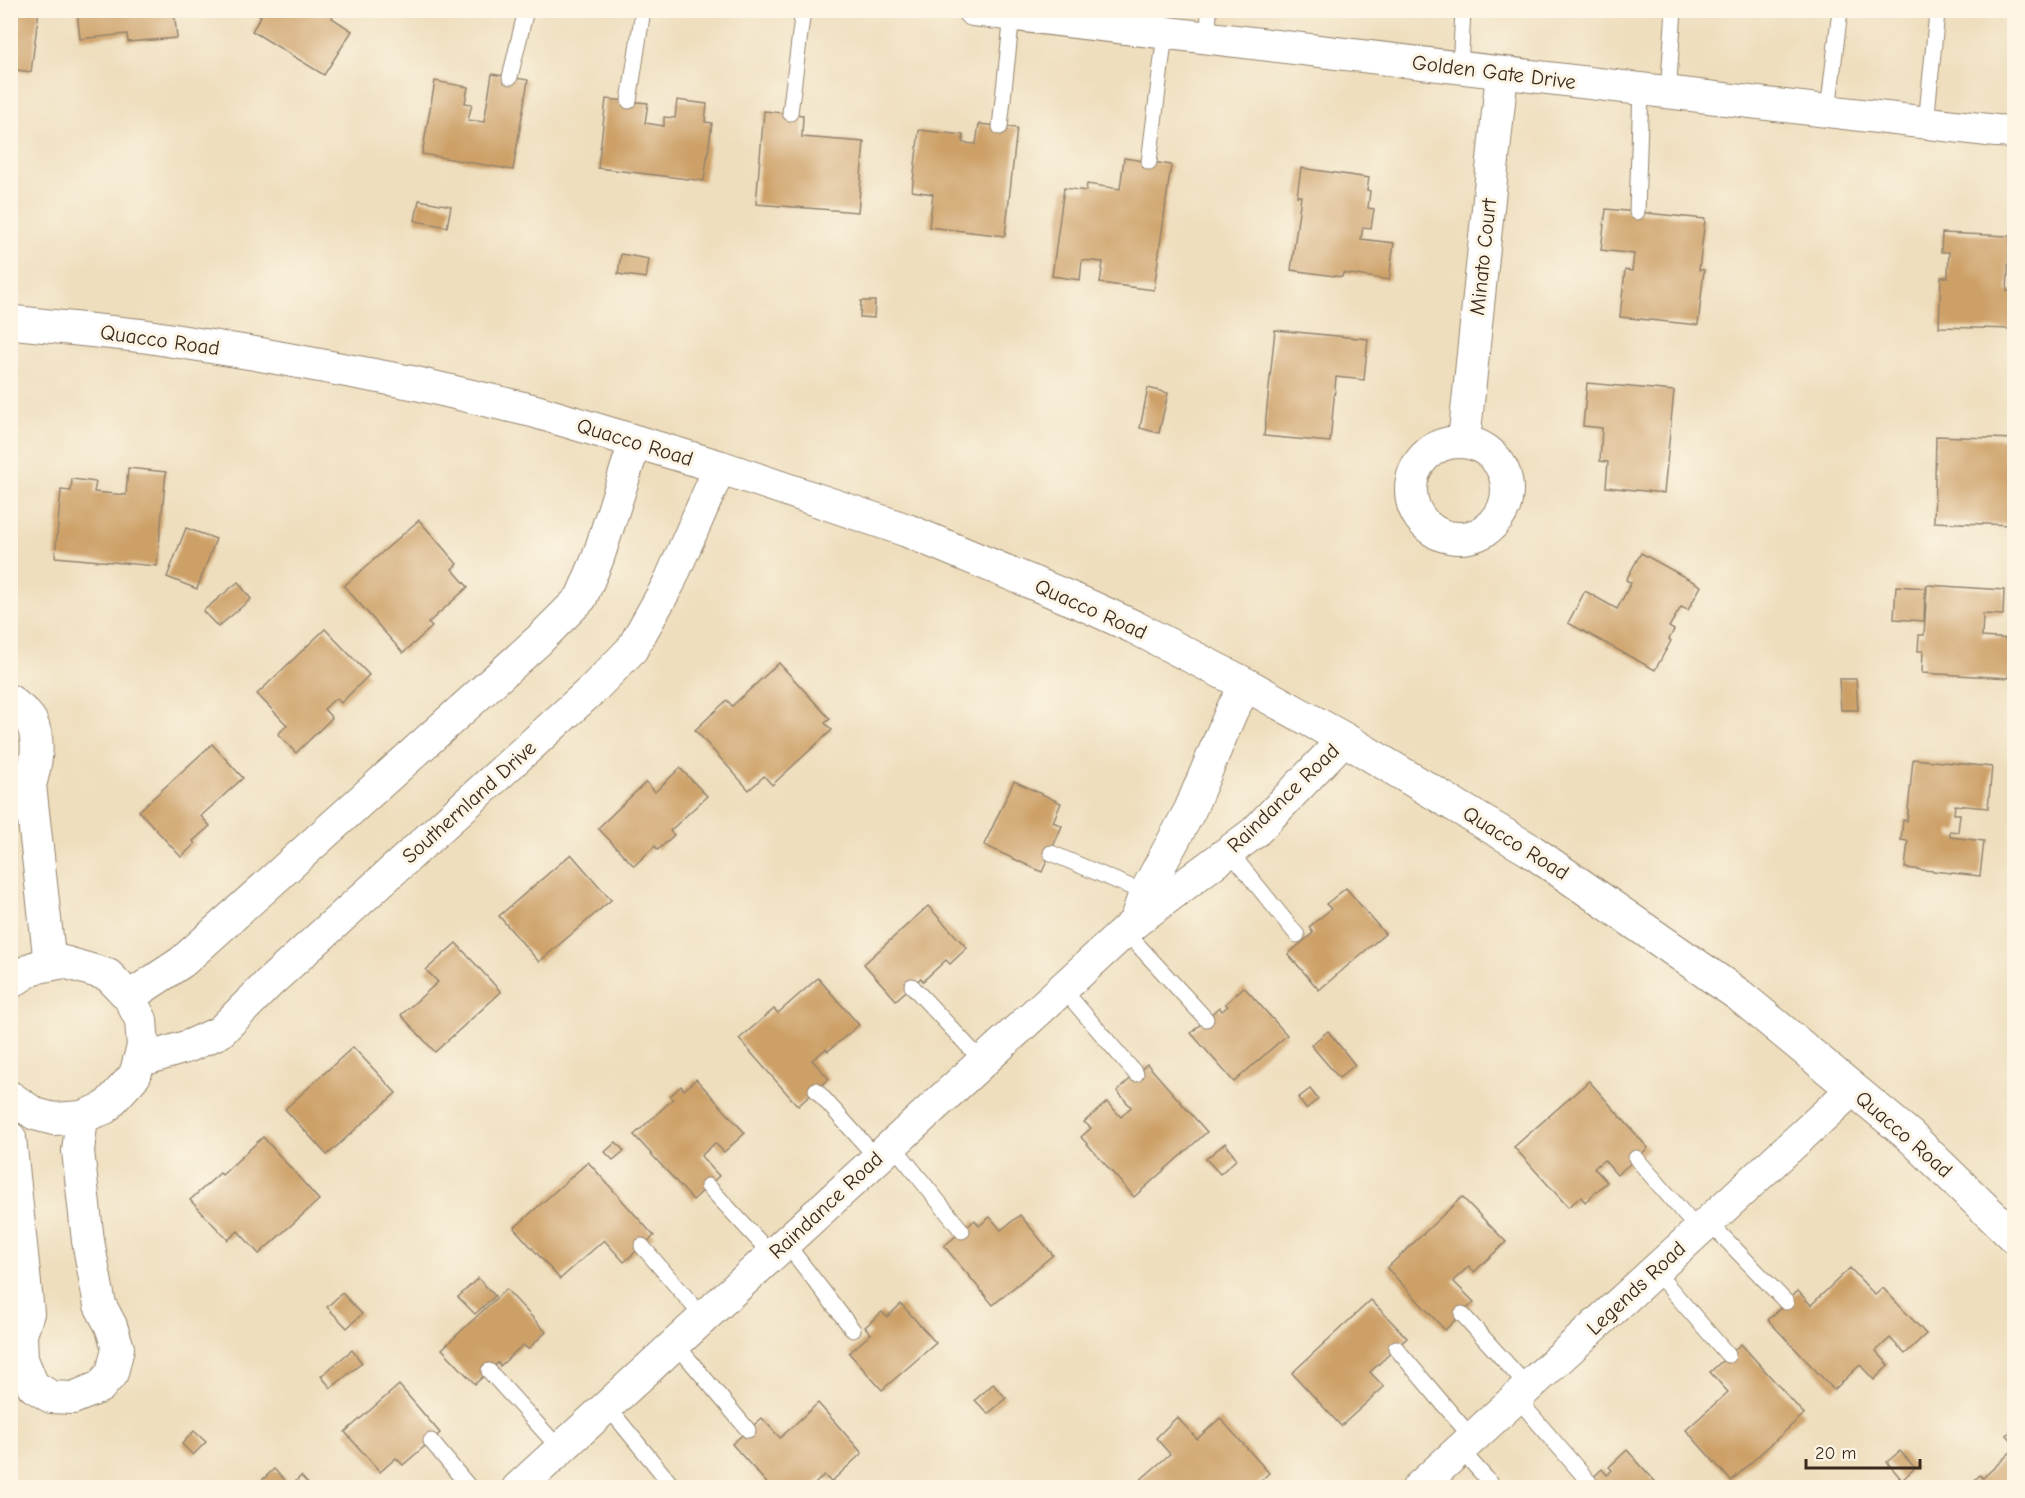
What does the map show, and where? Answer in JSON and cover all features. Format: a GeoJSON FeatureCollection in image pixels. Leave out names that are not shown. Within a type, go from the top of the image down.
{"type":"FeatureCollection","features":[{"type":"Feature","properties":{"kind":"street","name":"Golden Gate Drive"},"geometry":{"type":"LineString","coordinates":[[973,10],[1012,15],[1064,16],[1165,33],[1209,25],[1460,69],[2014,132]]}},
{"type":"Feature","properties":{"kind":"street","name":"Minato Court"},"geometry":{"type":"LineString","coordinates":[[1464,441],[1502,73]]}},
{"type":"Feature","properties":{"kind":"street","name":"Quacco Road"},"geometry":{"type":"LineString","coordinates":[[10,322],[145,336],[258,354],[414,383],[534,411],[720,467],[906,530],[1086,605],[1246,685],[1344,739],[1530,849],[1739,995],[1911,1136],[2014,1237]]}},
{"type":"Feature","properties":{"kind":"street"},"geometry":{"type":"LineString","coordinates":[[129,997],[182,962],[529,649],[581,598],[598,558],[635,442]]}},
{"type":"Feature","properties":{"kind":"street","name":"Southernland Drive"},"geometry":{"type":"LineString","coordinates":[[139,1061],[189,1046],[220,1032],[269,983],[594,688],[632,649],[669,583],[720,467]]}},
{"type":"Feature","properties":{"kind":"street","name":"Raindance Road"},"geometry":{"type":"LineString","coordinates":[[1135,915],[1190,810],[1232,710],[1246,685]]}},
{"type":"Feature","properties":{"kind":"street"},"geometry":{"type":"LineString","coordinates":[[10,701],[30,719],[37,742],[36,763],[30,785],[50,964]]}},
{"type":"Feature","properties":{"kind":"street","name":"Raindance Road"},"geometry":{"type":"LineString","coordinates":[[518,1488],[1062,988],[1135,915],[1254,832],[1344,739]]}},
{"type":"Feature","properties":{"kind":"street"},"geometry":{"type":"LineString","coordinates":[[10,983],[33,968],[64,962],[108,975],[129,997],[141,1020],[143,1047],[135,1075],[105,1108],[82,1117],[54,1119],[35,1114],[10,1097]]}},
{"type":"Feature","properties":{"kind":"street","name":"Legends Road"},"geometry":{"type":"LineString","coordinates":[[1418,1488],[1853,1089]]}},
{"type":"Feature","properties":{"kind":"street"},"geometry":{"type":"LineString","coordinates":[[10,1138],[28,1313],[21,1335],[22,1359],[33,1386],[51,1397],[73,1398],[100,1388],[112,1373],[118,1348],[111,1326],[99,1305],[88,1241],[78,1151],[82,1117]]}},
{"type":"Feature","properties":{"kind":"lane"},"geometry":{"type":"LineString","coordinates":[[510,77],[526,10]]}},
{"type":"Feature","properties":{"kind":"lane"},"geometry":{"type":"LineString","coordinates":[[629,101],[643,10]]}},
{"type":"Feature","properties":{"kind":"lane"},"geometry":{"type":"LineString","coordinates":[[790,113],[803,10]]}},
{"type":"Feature","properties":{"kind":"lane"},"geometry":{"type":"LineString","coordinates":[[1460,69],[1463,10]]}},
{"type":"Feature","properties":{"kind":"lane"},"geometry":{"type":"LineString","coordinates":[[1637,212],[1654,91],[1674,10]]}},
{"type":"Feature","properties":{"kind":"lane"},"geometry":{"type":"LineString","coordinates":[[1828,111],[1840,10]]}},
{"type":"Feature","properties":{"kind":"lane"},"geometry":{"type":"LineString","coordinates":[[1926,123],[1937,13]]}},
{"type":"Feature","properties":{"kind":"lane"},"geometry":{"type":"LineString","coordinates":[[1000,127],[1012,15]]}},
{"type":"Feature","properties":{"kind":"lane"},"geometry":{"type":"LineString","coordinates":[[1149,162],[1165,33]]}},
{"type":"Feature","properties":{"kind":"lane"},"geometry":{"type":"LineString","coordinates":[[1229,851],[1298,935]]}},
{"type":"Feature","properties":{"kind":"lane"},"geometry":{"type":"LineString","coordinates":[[1051,852],[1135,915],[1206,1019]]}},
{"type":"Feature","properties":{"kind":"lane"},"geometry":{"type":"LineString","coordinates":[[912,986],[982,1061]]}},
{"type":"Feature","properties":{"kind":"lane"},"geometry":{"type":"LineString","coordinates":[[1062,988],[1137,1074]]}},
{"type":"Feature","properties":{"kind":"lane"},"geometry":{"type":"LineString","coordinates":[[816,1090],[885,1151],[962,1231]]}},
{"type":"Feature","properties":{"kind":"lane"},"geometry":{"type":"LineString","coordinates":[[1636,1158],[1704,1226],[1786,1302]]}},
{"type":"Feature","properties":{"kind":"lane"},"geometry":{"type":"LineString","coordinates":[[708,1186],[778,1249],[853,1330]]}},
{"type":"Feature","properties":{"kind":"lane"},"geometry":{"type":"LineString","coordinates":[[642,1246],[703,1317]]}},
{"type":"Feature","properties":{"kind":"lane"},"geometry":{"type":"LineString","coordinates":[[1655,1271],[1728,1355]]}},
{"type":"Feature","properties":{"kind":"lane"},"geometry":{"type":"LineString","coordinates":[[1462,1314],[1589,1482]]}},
{"type":"Feature","properties":{"kind":"lane"},"geometry":{"type":"LineString","coordinates":[[675,1344],[748,1430]]}},
{"type":"Feature","properties":{"kind":"lane"},"geometry":{"type":"LineString","coordinates":[[1396,1348],[1495,1488]]}},
{"type":"Feature","properties":{"kind":"lane"},"geometry":{"type":"LineString","coordinates":[[489,1371],[560,1449]]}},
{"type":"Feature","properties":{"kind":"lane"},"geometry":{"type":"LineString","coordinates":[[607,1406],[674,1488]]}},
{"type":"Feature","properties":{"kind":"lane"},"geometry":{"type":"LineString","coordinates":[[431,1441],[470,1488]]}},
{"type":"Feature","properties":{"kind":"building"},"geometry":{"type":"Polygon","coordinates":[[[10,10],[39,10],[31,72],[10,69],[10,10]]]}},
{"type":"Feature","properties":{"kind":"building"},"geometry":{"type":"Polygon","coordinates":[[[77,10],[174,10],[177,38],[128,42],[127,34],[80,39],[77,10]]]}},
{"type":"Feature","properties":{"kind":"building"},"geometry":{"type":"Polygon","coordinates":[[[252,10],[306,10],[309,13],[310,10],[326,10],[333,15],[332,18],[352,31],[324,75],[252,31],[261,16],[252,10]]]}},
{"type":"Feature","properties":{"kind":"building"},"geometry":{"type":"Polygon","coordinates":[[[492,74],[528,80],[513,170],[422,154],[435,81],[468,87],[465,103],[472,104],[468,120],[484,122],[492,74]]]}},
{"type":"Feature","properties":{"kind":"building"},"geometry":{"type":"Polygon","coordinates":[[[606,99],[648,103],[645,123],[664,126],[664,117],[675,118],[677,100],[707,104],[705,122],[712,123],[704,181],[598,168],[606,99]]]}},
{"type":"Feature","properties":{"kind":"building"},"geometry":{"type":"Polygon","coordinates":[[[764,111],[803,115],[802,137],[864,142],[858,212],[756,204],[764,111]]]}},
{"type":"Feature","properties":{"kind":"building"},"geometry":{"type":"Polygon","coordinates":[[[979,124],[1017,128],[1005,236],[929,227],[933,194],[912,191],[919,130],[963,135],[963,143],[976,144],[979,124]]]}},
{"type":"Feature","properties":{"kind":"building"},"geometry":{"type":"Polygon","coordinates":[[[1124,158],[1171,165],[1154,290],[1100,283],[1103,262],[1082,260],[1080,280],[1052,276],[1064,188],[1086,191],[1087,184],[1120,189],[1124,158]]]}},
{"type":"Feature","properties":{"kind":"building"},"geometry":{"type":"Polygon","coordinates":[[[1301,168],[1369,178],[1368,208],[1374,209],[1371,228],[1363,227],[1361,239],[1394,243],[1389,280],[1343,273],[1342,277],[1291,270],[1301,196],[1297,196],[1301,168]]]}},
{"type":"Feature","properties":{"kind":"building"},"geometry":{"type":"Polygon","coordinates":[[[419,200],[451,206],[447,227],[415,221],[419,200]]]}},
{"type":"Feature","properties":{"kind":"building"},"geometry":{"type":"Polygon","coordinates":[[[1606,209],[1705,219],[1699,270],[1704,270],[1698,325],[1620,317],[1625,270],[1632,271],[1634,254],[1601,250],[1606,209]]]}},
{"type":"Feature","properties":{"kind":"building"},"geometry":{"type":"Polygon","coordinates":[[[1942,233],[2010,236],[2007,291],[2014,292],[2014,329],[1939,327],[1941,277],[1948,277],[1949,252],[1941,252],[1942,233]]]}},
{"type":"Feature","properties":{"kind":"building"},"geometry":{"type":"Polygon","coordinates":[[[621,254],[649,259],[646,278],[618,274],[621,254]]]}},
{"type":"Feature","properties":{"kind":"building"},"geometry":{"type":"Polygon","coordinates":[[[861,301],[875,301],[874,318],[860,317],[861,301]]]}},
{"type":"Feature","properties":{"kind":"building"},"geometry":{"type":"Polygon","coordinates":[[[1275,330],[1368,339],[1364,380],[1336,377],[1330,442],[1264,436],[1275,330]]]}},
{"type":"Feature","properties":{"kind":"building"},"geometry":{"type":"Polygon","coordinates":[[[1587,383],[1674,391],[1664,493],[1606,487],[1608,462],[1600,461],[1602,428],[1583,426],[1587,383]]]}},
{"type":"Feature","properties":{"kind":"building"},"geometry":{"type":"Polygon","coordinates":[[[1148,388],[1168,393],[1159,433],[1140,428],[1148,388]]]}},
{"type":"Feature","properties":{"kind":"building"},"geometry":{"type":"Polygon","coordinates":[[[1936,436],[2014,439],[2011,525],[1934,522],[1936,436]]]}},
{"type":"Feature","properties":{"kind":"building"},"geometry":{"type":"Polygon","coordinates":[[[128,468],[166,472],[157,566],[55,557],[61,490],[71,491],[72,479],[96,482],[94,492],[126,495],[128,468]]]}},
{"type":"Feature","properties":{"kind":"building"},"geometry":{"type":"Polygon","coordinates":[[[419,520],[457,564],[452,569],[468,587],[428,623],[432,627],[403,653],[344,586],[419,520]]]}},
{"type":"Feature","properties":{"kind":"building"},"geometry":{"type":"Polygon","coordinates":[[[186,528],[216,539],[197,589],[167,577],[186,528]]]}},
{"type":"Feature","properties":{"kind":"building"},"geometry":{"type":"Polygon","coordinates":[[[1641,553],[1701,586],[1688,610],[1681,607],[1669,627],[1674,630],[1669,639],[1671,641],[1655,670],[1568,623],[1585,591],[1617,609],[1631,583],[1626,580],[1641,553]]]}},
{"type":"Feature","properties":{"kind":"building"},"geometry":{"type":"Polygon","coordinates":[[[238,582],[251,599],[218,627],[203,611],[238,582]]]}},
{"type":"Feature","properties":{"kind":"building"},"geometry":{"type":"Polygon","coordinates":[[[1927,585],[2004,590],[2003,615],[1983,614],[1982,637],[2012,639],[2009,678],[1922,673],[1923,651],[1918,651],[1919,635],[1924,635],[1927,585]]]}},
{"type":"Feature","properties":{"kind":"building"},"geometry":{"type":"Polygon","coordinates":[[[1896,586],[1925,588],[1924,621],[1894,619],[1896,586]]]}},
{"type":"Feature","properties":{"kind":"building"},"geometry":{"type":"Polygon","coordinates":[[[325,629],[369,675],[341,703],[336,698],[324,709],[332,718],[296,753],[278,734],[287,725],[257,694],[325,629]]]}},
{"type":"Feature","properties":{"kind":"building"},"geometry":{"type":"Polygon","coordinates":[[[779,663],[830,719],[825,723],[832,730],[772,785],[764,776],[749,790],[695,730],[727,700],[732,706],[779,663]]]}},
{"type":"Feature","properties":{"kind":"building"},"geometry":{"type":"Polygon","coordinates":[[[1839,679],[1856,679],[1858,710],[1841,710],[1839,679]]]}},
{"type":"Feature","properties":{"kind":"building"},"geometry":{"type":"Polygon","coordinates":[[[212,744],[243,778],[201,816],[210,826],[193,841],[195,844],[181,857],[139,811],[212,744]]]}},
{"type":"Feature","properties":{"kind":"building"},"geometry":{"type":"Polygon","coordinates":[[[1913,759],[1992,767],[1988,808],[1955,805],[1954,814],[1960,814],[1958,832],[1950,831],[1950,837],[1984,841],[1980,876],[1905,868],[1908,841],[1901,840],[1903,820],[1907,821],[1913,759]]]}},
{"type":"Feature","properties":{"kind":"building"},"geometry":{"type":"Polygon","coordinates":[[[680,768],[707,796],[670,831],[674,835],[658,850],[655,846],[634,866],[598,828],[646,782],[655,792],[680,768]]]}},
{"type":"Feature","properties":{"kind":"building"},"geometry":{"type":"Polygon","coordinates":[[[1014,781],[1061,803],[1053,822],[1062,826],[1042,872],[984,845],[1014,781]]]}},
{"type":"Feature","properties":{"kind":"building"},"geometry":{"type":"Polygon","coordinates":[[[571,854],[611,900],[539,962],[499,916],[571,854]]]}},
{"type":"Feature","properties":{"kind":"building"},"geometry":{"type":"Polygon","coordinates":[[[1346,888],[1385,934],[1319,990],[1288,954],[1313,933],[1309,927],[1331,909],[1326,904],[1346,888]]]}},
{"type":"Feature","properties":{"kind":"building"},"geometry":{"type":"Polygon","coordinates":[[[928,906],[967,948],[950,964],[946,960],[923,981],[921,978],[896,1000],[864,964],[928,906]]]}},
{"type":"Feature","properties":{"kind":"building"},"geometry":{"type":"Polygon","coordinates":[[[456,943],[501,992],[435,1052],[401,1015],[438,982],[426,970],[456,943]]]}},
{"type":"Feature","properties":{"kind":"building"},"geometry":{"type":"Polygon","coordinates":[[[818,978],[859,1025],[828,1051],[826,1049],[812,1060],[829,1079],[798,1106],[739,1039],[774,1009],[778,1013],[818,978]]]}},
{"type":"Feature","properties":{"kind":"building"},"geometry":{"type":"Polygon","coordinates":[[[1244,987],[1287,1035],[1234,1082],[1191,1033],[1219,1007],[1222,1011],[1228,1006],[1225,1004],[1244,987]]]}},
{"type":"Feature","properties":{"kind":"building"},"geometry":{"type":"Polygon","coordinates":[[[1328,1031],[1355,1065],[1339,1078],[1311,1045],[1328,1031]]]}},
{"type":"Feature","properties":{"kind":"building"},"geometry":{"type":"Polygon","coordinates":[[[353,1047],[396,1093],[327,1155],[285,1109],[353,1047]]]}},
{"type":"Feature","properties":{"kind":"building"},"geometry":{"type":"Polygon","coordinates":[[[1147,1064],[1207,1132],[1134,1197],[1081,1137],[1091,1128],[1084,1122],[1107,1102],[1121,1117],[1131,1107],[1117,1091],[1147,1064]]]}},
{"type":"Feature","properties":{"kind":"building"},"geometry":{"type":"Polygon","coordinates":[[[696,1079],[745,1133],[724,1152],[715,1143],[701,1156],[719,1176],[693,1200],[634,1135],[673,1099],[670,1096],[681,1086],[684,1090],[696,1079]]]}},
{"type":"Feature","properties":{"kind":"building"},"geometry":{"type":"Polygon","coordinates":[[[1589,1081],[1648,1148],[1617,1175],[1604,1160],[1594,1168],[1607,1182],[1585,1202],[1581,1197],[1568,1207],[1514,1147],[1589,1081]]]}},
{"type":"Feature","properties":{"kind":"building"},"geometry":{"type":"Polygon","coordinates":[[[1310,1089],[1318,1099],[1306,1109],[1298,1098],[1310,1089]]]}},
{"type":"Feature","properties":{"kind":"building"},"geometry":{"type":"Polygon","coordinates":[[[263,1137],[319,1200],[259,1254],[238,1231],[228,1240],[190,1200],[220,1173],[222,1175],[263,1137]]]}},
{"type":"Feature","properties":{"kind":"building"},"geometry":{"type":"Polygon","coordinates":[[[616,1142],[624,1151],[613,1160],[605,1152],[616,1142]]]}},
{"type":"Feature","properties":{"kind":"building"},"geometry":{"type":"Polygon","coordinates":[[[1225,1143],[1237,1159],[1220,1174],[1206,1159],[1225,1143]]]}},
{"type":"Feature","properties":{"kind":"building"},"geometry":{"type":"Polygon","coordinates":[[[588,1162],[654,1236],[624,1262],[604,1240],[560,1279],[514,1228],[588,1162]]]}},
{"type":"Feature","properties":{"kind":"building"},"geometry":{"type":"Polygon","coordinates":[[[1462,1197],[1506,1242],[1474,1272],[1469,1266],[1453,1281],[1474,1302],[1445,1330],[1387,1268],[1462,1197]]]}},
{"type":"Feature","properties":{"kind":"building"},"geometry":{"type":"Polygon","coordinates":[[[1020,1215],[1053,1255],[993,1305],[944,1246],[975,1220],[979,1226],[990,1217],[1001,1230],[1020,1215]]]}},
{"type":"Feature","properties":{"kind":"building"},"geometry":{"type":"Polygon","coordinates":[[[1850,1268],[1875,1295],[1883,1288],[1926,1334],[1905,1354],[1890,1338],[1876,1351],[1889,1365],[1874,1380],[1860,1365],[1834,1390],[1768,1320],[1798,1291],[1811,1305],[1850,1268]]]}},
{"type":"Feature","properties":{"kind":"building"},"geometry":{"type":"Polygon","coordinates":[[[478,1278],[495,1296],[475,1314],[458,1297],[478,1278]]]}},
{"type":"Feature","properties":{"kind":"building"},"geometry":{"type":"Polygon","coordinates":[[[506,1289],[546,1332],[528,1349],[523,1345],[500,1366],[498,1363],[475,1384],[442,1349],[506,1289]]]}},
{"type":"Feature","properties":{"kind":"building"},"geometry":{"type":"Polygon","coordinates":[[[342,1293],[362,1314],[347,1328],[327,1307],[342,1293]]]}},
{"type":"Feature","properties":{"kind":"building"},"geometry":{"type":"Polygon","coordinates":[[[1371,1300],[1407,1338],[1370,1372],[1384,1387],[1341,1426],[1292,1373],[1371,1300]]]}},
{"type":"Feature","properties":{"kind":"building"},"geometry":{"type":"Polygon","coordinates":[[[901,1304],[936,1343],[882,1390],[849,1353],[871,1334],[865,1327],[882,1312],[887,1317],[901,1304]]]}},
{"type":"Feature","properties":{"kind":"building"},"geometry":{"type":"Polygon","coordinates":[[[1741,1344],[1804,1414],[1731,1481],[1686,1430],[1728,1392],[1710,1372],[1741,1344]]]}},
{"type":"Feature","properties":{"kind":"building"},"geometry":{"type":"Polygon","coordinates":[[[352,1350],[362,1363],[331,1388],[321,1376],[352,1350]]]}},
{"type":"Feature","properties":{"kind":"building"},"geometry":{"type":"Polygon","coordinates":[[[993,1384],[1006,1398],[988,1414],[975,1400],[993,1384]]]}},
{"type":"Feature","properties":{"kind":"building"},"geometry":{"type":"Polygon","coordinates":[[[399,1385],[440,1433],[403,1465],[396,1458],[380,1472],[345,1432],[399,1385]]]}},
{"type":"Feature","properties":{"kind":"building"},"geometry":{"type":"Polygon","coordinates":[[[818,1403],[862,1453],[831,1482],[824,1475],[811,1488],[771,1488],[732,1444],[762,1418],[780,1438],[818,1403]]]}},
{"type":"Feature","properties":{"kind":"building"},"geometry":{"type":"Polygon","coordinates":[[[1177,1417],[1197,1439],[1220,1418],[1269,1473],[1253,1488],[1145,1488],[1139,1481],[1170,1454],[1156,1438],[1177,1417]]]}},
{"type":"Feature","properties":{"kind":"building"},"geometry":{"type":"Polygon","coordinates":[[[2014,1428],[2014,1443],[2007,1435],[2014,1428]]]}},
{"type":"Feature","properties":{"kind":"building"},"geometry":{"type":"Polygon","coordinates":[[[194,1431],[206,1442],[193,1455],[182,1444],[194,1431]]]}},
{"type":"Feature","properties":{"kind":"building"},"geometry":{"type":"Polygon","coordinates":[[[2014,1449],[2014,1488],[1966,1488],[1980,1475],[1983,1478],[2014,1449]]]}},
{"type":"Feature","properties":{"kind":"building"},"geometry":{"type":"Polygon","coordinates":[[[1627,1450],[1661,1488],[1582,1488],[1602,1469],[1607,1475],[1612,1470],[1609,1467],[1627,1450]]]}},
{"type":"Feature","properties":{"kind":"building"},"geometry":{"type":"Polygon","coordinates":[[[1900,1451],[1915,1468],[1902,1480],[1887,1462],[1900,1451]]]}},
{"type":"Feature","properties":{"kind":"building"},"geometry":{"type":"Polygon","coordinates":[[[274,1469],[289,1484],[286,1488],[258,1488],[256,1486],[274,1469]]]}},
{"type":"Feature","properties":{"kind":"building"},"geometry":{"type":"Polygon","coordinates":[[[301,1476],[312,1488],[289,1488],[301,1476]]]}}]}
